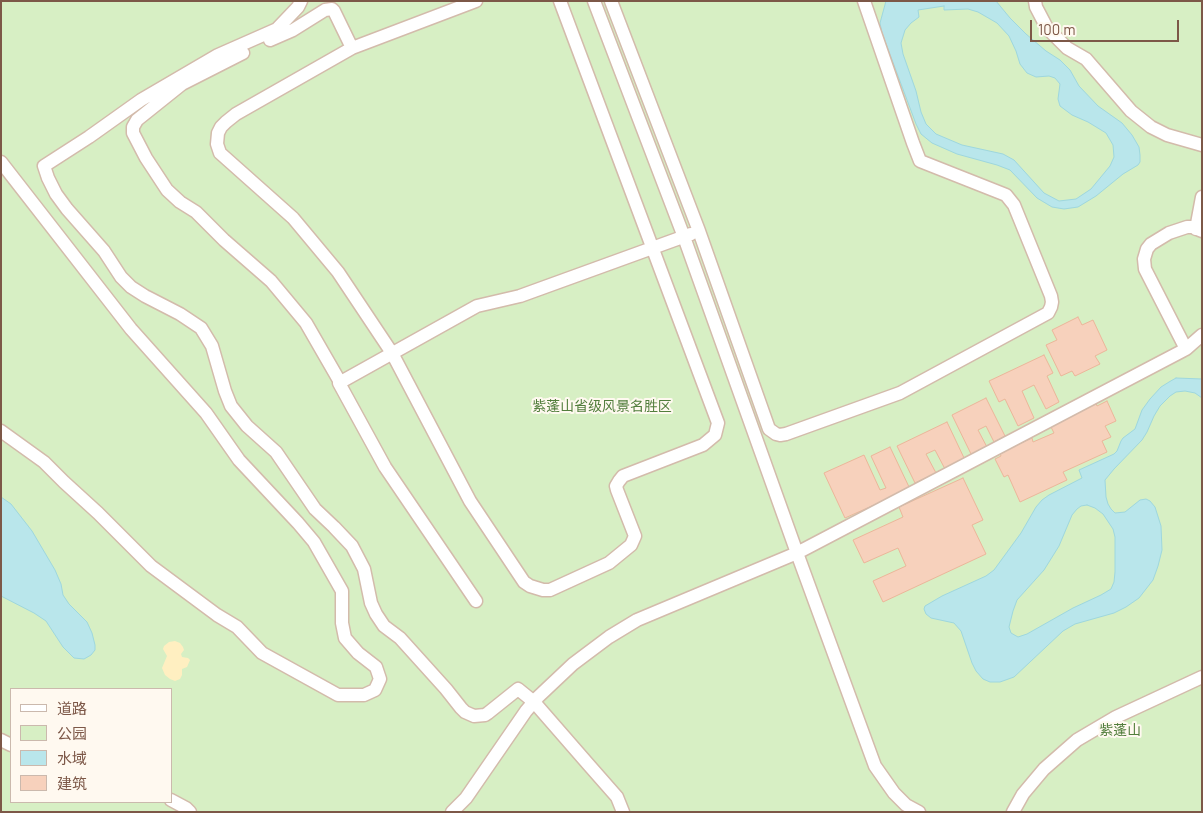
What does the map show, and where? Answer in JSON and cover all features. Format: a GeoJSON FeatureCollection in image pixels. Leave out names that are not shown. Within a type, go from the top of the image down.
{"type":"FeatureCollection","features":[{"type":"Feature","properties":{"kind":"street"},"geometry":{"type":"LineString","coordinates":[[301,1],[298,7],[277,29],[218,55],[141,100],[44,166],[48,178],[67,210],[104,251],[121,277],[131,287],[189,319],[201,328],[212,346],[232,406],[247,426],[276,452],[315,509],[352,546],[364,569],[371,603],[384,626],[400,638],[465,712],[474,716],[485,715],[518,690],[534,702],[617,797],[623,812]]}},
{"type":"Feature","properties":{"kind":"street"},"geometry":{"type":"LineString","coordinates":[[476,1],[352,48],[236,114],[221,127],[216,144],[220,153],[225,158],[293,218],[338,272],[392,353],[470,501],[491,533],[524,582],[537,589],[550,590],[609,563],[631,545],[634,539],[634,531],[616,488],[621,478],[703,445],[715,435],[718,423],[560,1]]}},
{"type":"Feature","properties":{"kind":"street"},"geometry":{"type":"LineString","coordinates":[[594,1],[684,236],[875,766],[894,793],[906,805],[919,812]]}},
{"type":"Feature","properties":{"kind":"street"},"geometry":{"type":"LineString","coordinates":[[610,1],[699,231],[769,429],[776,434],[786,434],[900,394],[1048,313],[1052,302],[1014,205],[1006,195],[920,161],[864,1]]}},
{"type":"Feature","properties":{"kind":"street"},"geometry":{"type":"LineString","coordinates":[[1035,1],[1036,7],[1047,28],[1067,48],[1086,59],[1131,111],[1151,127],[1167,135],[1202,145]]}},
{"type":"Feature","properties":{"kind":"street"},"geometry":{"type":"LineString","coordinates":[[352,48],[334,11],[331,9],[325,10],[293,30],[234,57],[182,84],[135,122],[133,129],[135,138],[167,190],[180,202],[196,212],[224,240],[271,281],[306,323],[385,467],[476,602]]}},
{"type":"Feature","properties":{"kind":"street"},"geometry":{"type":"LineString","coordinates":[[1,162],[131,329],[206,413],[239,460],[298,522],[314,542],[342,591],[344,638],[358,653],[376,667],[380,679],[375,690],[364,695],[338,695],[262,653],[237,627],[217,615],[151,566],[44,462],[1,431]]}},
{"type":"Feature","properties":{"kind":"street"},"geometry":{"type":"LineString","coordinates":[[1186,349],[1143,262],[1147,249],[1156,240],[1187,227],[1199,230],[1202,197]]}},
{"type":"Feature","properties":{"kind":"street"},"geometry":{"type":"LineString","coordinates":[[340,382],[477,306],[520,296],[699,231]]}},
{"type":"Feature","properties":{"kind":"street"},"geometry":{"type":"LineString","coordinates":[[452,812],[466,798],[538,697],[573,664],[609,637],[637,620],[797,553],[1186,349],[1202,336]]}},
{"type":"Feature","properties":{"kind":"street"},"geometry":{"type":"LineString","coordinates":[[1013,812],[1023,794],[1044,768],[1077,740],[1116,717],[1202,677]]}},
{"type":"Feature","properties":{"kind":"street"},"geometry":{"type":"LineString","coordinates":[[172,801],[190,812]]}},
{"type":"Feature","properties":{"kind":"green space","name":"紫蓬山省级风景名胜区"},"geometry":{"type":"Polygon","coordinates":[[[1,1],[1202,1],[1202,812],[1,812],[1,1]]]}},
{"type":"Feature","properties":{"kind":"sand"},"geometry":{"type":"Polygon","coordinates":[[[175,641],[183,647],[182,657],[190,660],[187,667],[182,669],[180,679],[175,681],[165,675],[162,668],[167,656],[163,649],[164,646],[169,642],[175,641]]]}},
{"type":"Feature","properties":{"kind":"water"},"geometry":{"type":"Polygon","coordinates":[[[886,1],[996,1],[1026,34],[1070,70],[1079,86],[1098,106],[1122,123],[1139,147],[1140,162],[1096,196],[1078,207],[1064,209],[1052,207],[1037,198],[1010,170],[957,154],[932,143],[921,134],[916,124],[880,23],[886,1]],[[944,6],[918,10],[919,17],[905,30],[901,43],[926,124],[936,134],[962,145],[1003,154],[1014,160],[1044,193],[1059,201],[1076,199],[1091,189],[1110,166],[1114,157],[1113,145],[1106,133],[1072,115],[1060,106],[1058,99],[1060,84],[1055,78],[1049,76],[1036,77],[1027,73],[1020,64],[1009,36],[997,23],[978,12],[968,9],[944,10],[944,6]]]}},
{"type":"Feature","properties":{"kind":"water"},"geometry":{"type":"Polygon","coordinates":[[[1176,378],[1202,379],[1202,398],[1195,393],[1185,391],[1176,392],[1170,396],[1160,406],[1142,440],[1105,480],[1108,504],[1115,513],[1125,512],[1140,500],[1146,499],[1155,507],[1161,526],[1162,550],[1153,580],[1139,598],[1126,607],[1114,613],[1075,624],[1063,631],[1014,677],[1000,682],[990,682],[983,679],[972,663],[961,631],[954,623],[931,618],[926,614],[925,606],[986,576],[994,570],[1042,500],[1082,478],[1079,470],[1114,454],[1123,438],[1135,429],[1142,410],[1150,399],[1161,387],[1176,378]],[[1087,505],[1081,506],[1072,515],[1059,546],[1044,570],[1017,600],[1009,627],[1011,633],[1018,637],[1027,634],[1111,589],[1115,572],[1115,537],[1113,529],[1103,514],[1087,505]]]}},
{"type":"Feature","properties":{"kind":"water"},"geometry":{"type":"Polygon","coordinates":[[[1,497],[11,504],[32,531],[55,570],[63,595],[87,622],[92,633],[95,650],[84,659],[74,658],[63,647],[46,621],[1,596],[1,497]]]}},
{"type":"Feature","properties":{"kind":"building"},"geometry":{"type":"Polygon","coordinates":[[[1078,317],[1082,325],[1093,320],[1107,350],[1095,356],[1100,364],[1075,376],[1072,371],[1061,376],[1046,345],[1057,340],[1052,330],[1078,317]]]}},
{"type":"Feature","properties":{"kind":"building"},"geometry":{"type":"Polygon","coordinates":[[[1044,355],[1053,373],[1047,376],[1059,402],[1046,409],[1034,385],[1022,391],[1034,418],[1018,426],[1005,399],[999,402],[989,381],[1044,355]]]}},
{"type":"Feature","properties":{"kind":"building"},"geometry":{"type":"Polygon","coordinates":[[[986,398],[1005,436],[994,442],[986,426],[978,430],[988,449],[972,456],[952,415],[986,398]]]}},
{"type":"Feature","properties":{"kind":"building"},"geometry":{"type":"Polygon","coordinates":[[[1107,401],[1116,421],[1105,426],[1111,437],[1102,441],[1107,452],[1063,472],[1067,480],[1020,502],[1008,475],[1004,477],[995,459],[1001,456],[1000,453],[1032,438],[1033,442],[1054,433],[1050,425],[1096,403],[1097,406],[1107,401]]]}},
{"type":"Feature","properties":{"kind":"building"},"geometry":{"type":"Polygon","coordinates":[[[947,422],[965,460],[945,469],[935,450],[926,454],[936,473],[915,483],[897,446],[947,422]]]}},
{"type":"Feature","properties":{"kind":"building"},"geometry":{"type":"Polygon","coordinates":[[[890,447],[910,489],[845,518],[824,473],[864,455],[880,490],[886,488],[871,456],[890,447]]]}},
{"type":"Feature","properties":{"kind":"building"},"geometry":{"type":"Polygon","coordinates":[[[963,478],[983,520],[972,525],[986,554],[883,602],[873,581],[906,566],[898,548],[864,563],[853,540],[903,517],[899,507],[963,478]]]}},
{"type":"Feature","properties":{"kind":"park label","name":"紫蓬山"},"geometry":{"type":"Point","coordinates":[1120,730]}}]}
